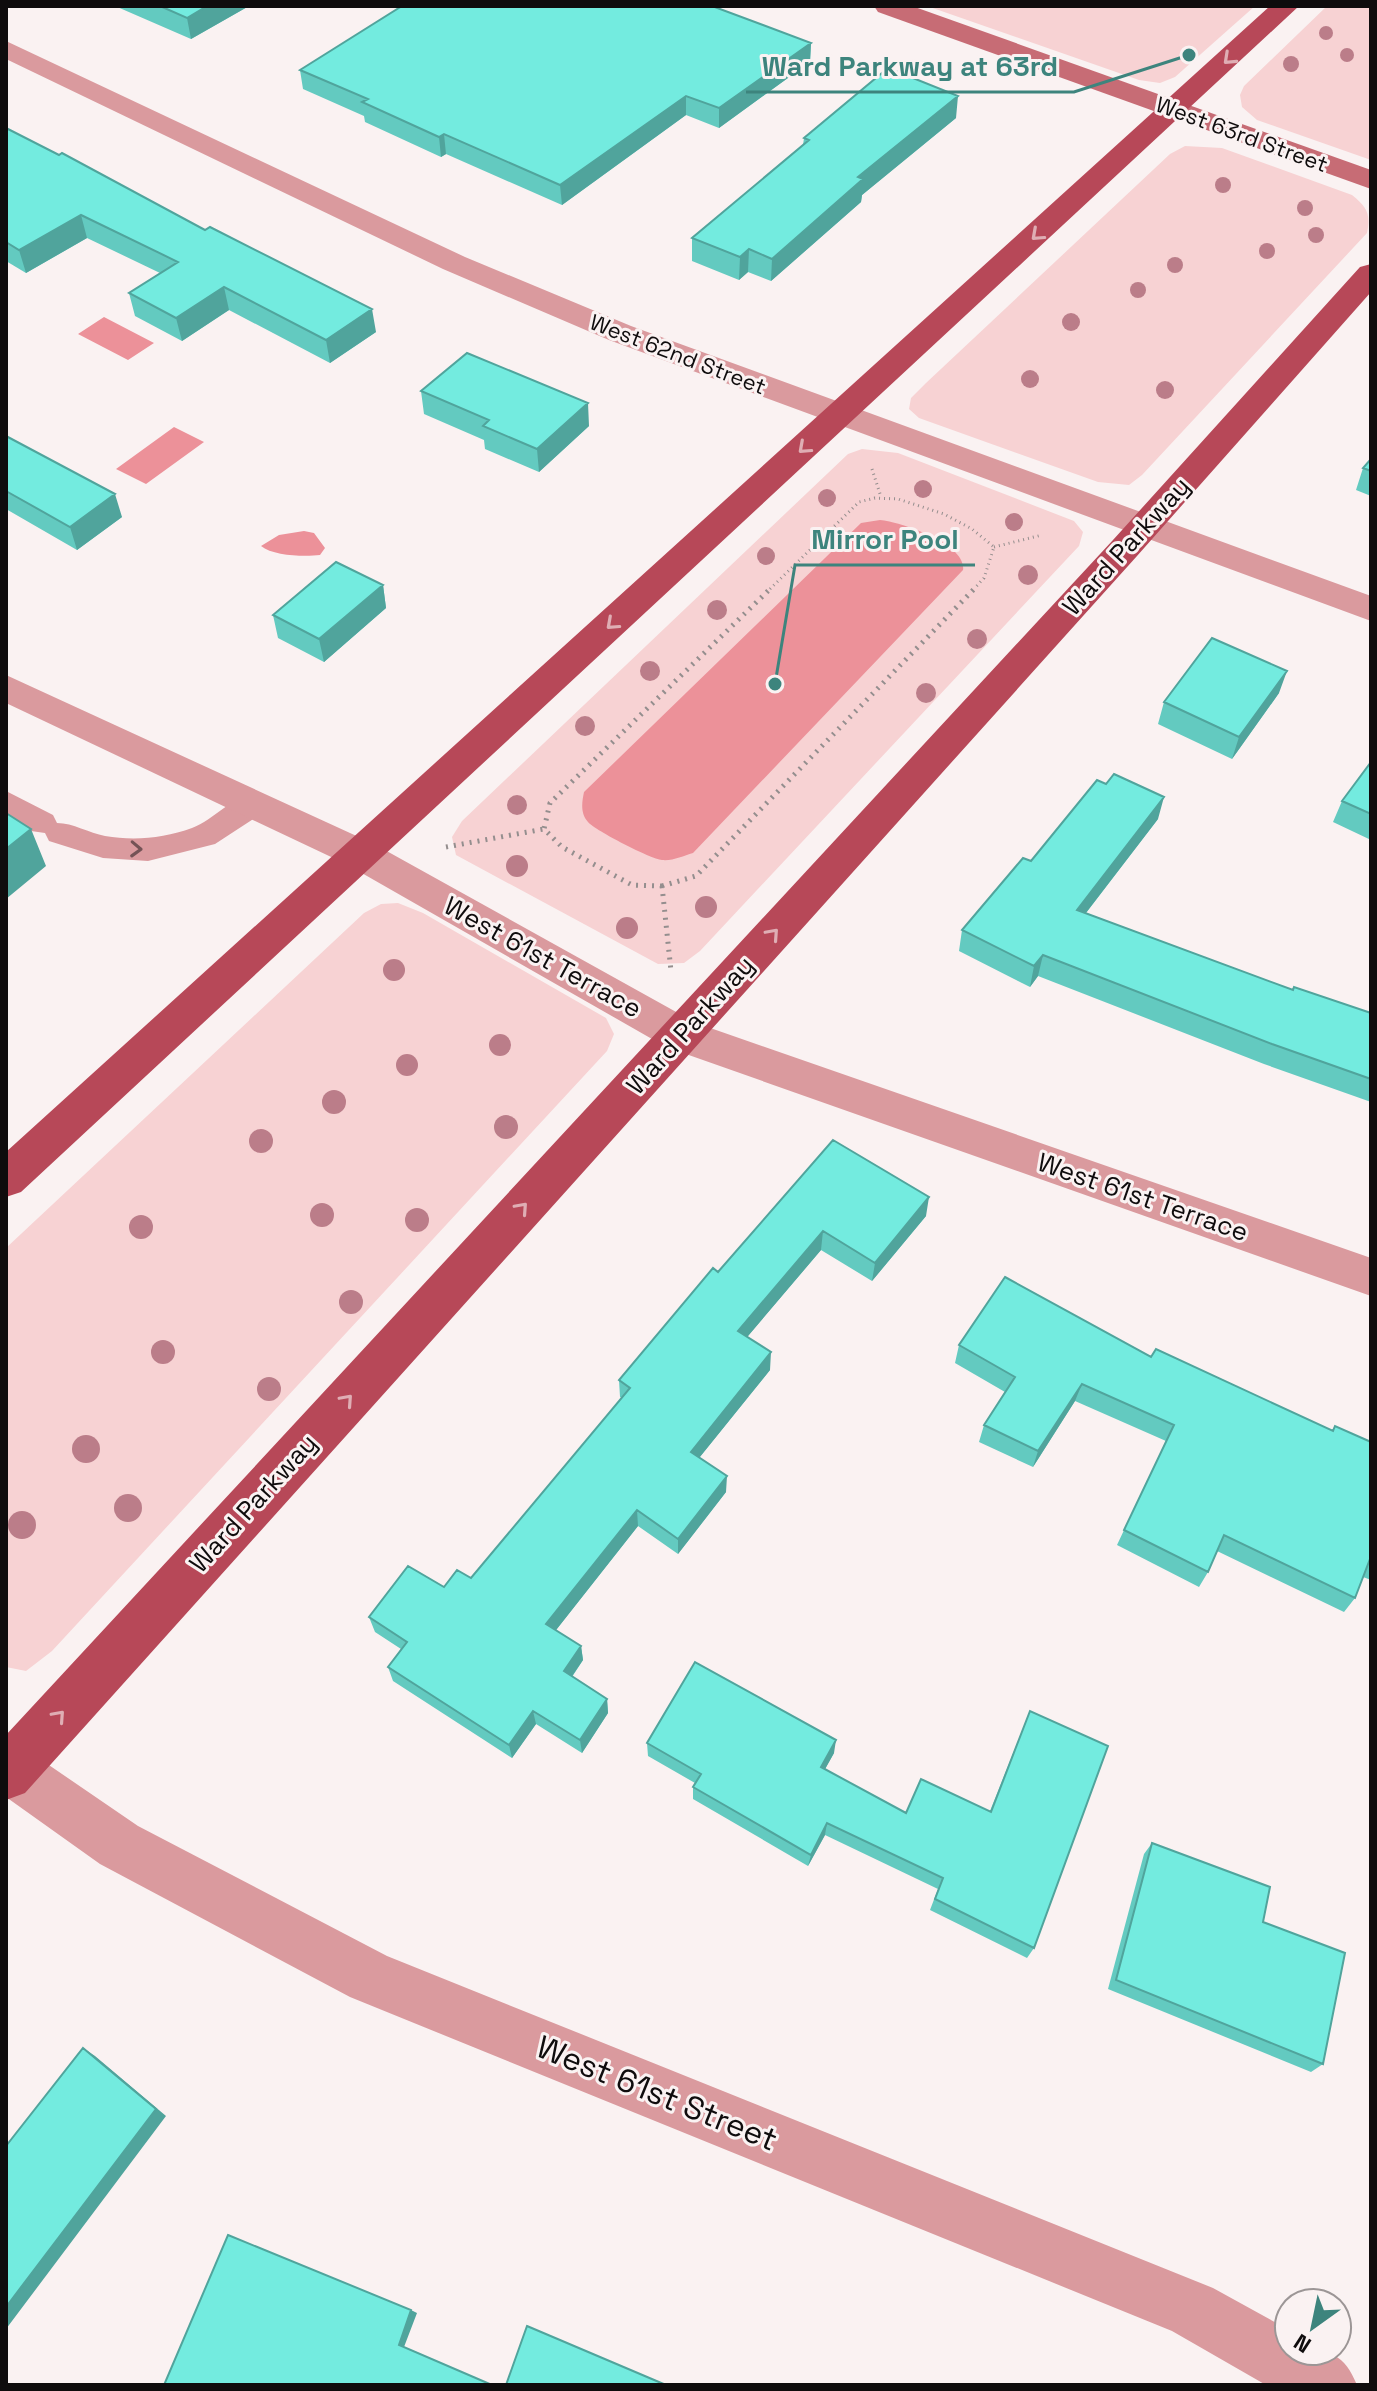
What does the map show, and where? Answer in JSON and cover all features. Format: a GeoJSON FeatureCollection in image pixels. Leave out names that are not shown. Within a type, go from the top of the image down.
{"type":"FeatureCollection","features":[{"type":"Feature","properties":{"kind":"main road","name":"West 63rd Street"},"geometry":{"type":"LineString","coordinates":[[887,6],[1371,180]]}},
{"type":"Feature","properties":{"kind":"main road"},"geometry":{"type":"LineString","coordinates":[[6,1179],[1286,6]]}},
{"type":"Feature","properties":{"kind":"main road","name":"Ward Parkway"},"geometry":{"type":"LineString","coordinates":[[7,1770],[1144,527],[1371,273]]}},
{"type":"Feature","properties":{"kind":"street","name":"West 62nd Street"},"geometry":{"type":"LineString","coordinates":[[6,49],[454,263],[620,333],[1371,609]]}},
{"type":"Feature","properties":{"kind":"street","name":"West 61st Terrace"},"geometry":{"type":"LineString","coordinates":[[6,688],[360,854],[681,1035],[1371,1277]]}},
{"type":"Feature","properties":{"kind":"street","name":"West 61st Street"},"geometry":{"type":"LineString","coordinates":[[7,1770],[119,1845],[370,1977],[1192,2309],[1326,2385]]}},
{"type":"Feature","properties":{"kind":"lane"},"geometry":{"type":"LineString","coordinates":[[6,802],[51,828],[103,847],[148,850],[204,836],[254,804]]}},
{"type":"Feature","properties":{"kind":"path"},"geometry":{"type":"LineString","coordinates":[[881,497],[907,502],[981,531],[994,547],[984,578],[696,876],[662,886],[632,885],[562,847],[544,829],[550,803],[859,502],[881,497]]}},
{"type":"Feature","properties":{"kind":"path"},"geometry":{"type":"LineString","coordinates":[[994,547],[1050,533]]}},
{"type":"Feature","properties":{"kind":"path"},"geometry":{"type":"LineString","coordinates":[[445,847],[544,829]]}},
{"type":"Feature","properties":{"kind":"path"},"geometry":{"type":"LineString","coordinates":[[662,886],[681,1035]]}},
{"type":"Feature","properties":{"kind":"shaded area"},"geometry":{"type":"Polygon","coordinates":[[[927,6],[1255,6],[1175,77],[1160,83],[1139,80],[927,6]]]}},
{"type":"Feature","properties":{"kind":"shaded area"},"geometry":{"type":"Polygon","coordinates":[[[1327,6],[1371,6],[1371,160],[1257,120],[1242,107],[1240,95],[1244,86],[1327,6]]]}},
{"type":"Feature","properties":{"kind":"shaded area"},"geometry":{"type":"Polygon","coordinates":[[[1185,146],[1222,148],[1352,195],[1367,211],[1368,226],[1367,233],[1142,475],[1129,485],[1098,482],[919,418],[909,409],[911,398],[926,383],[1170,154],[1185,146]]]}},
{"type":"Feature","properties":{"kind":"shaded area"},"geometry":{"type":"Polygon","coordinates":[[[104,317],[154,343],[128,360],[78,334],[104,317]]]}},
{"type":"Feature","properties":{"kind":"shaded area"},"geometry":{"type":"Polygon","coordinates":[[[174,427],[204,442],[146,484],[116,469],[174,427]]]}},
{"type":"Feature","properties":{"kind":"shaded area"},"geometry":{"type":"Polygon","coordinates":[[[862,449],[898,453],[1074,521],[1083,532],[1079,546],[700,951],[684,963],[658,964],[456,855],[452,837],[462,821],[848,454],[862,449]]]}},
{"type":"Feature","properties":{"kind":"shaded area"},"geometry":{"type":"Polygon","coordinates":[[[880,520],[917,530],[944,543],[961,560],[963,570],[693,853],[662,860],[612,838],[588,822],[582,804],[584,792],[861,523],[880,520]]]}},
{"type":"Feature","properties":{"kind":"shaded area"},"geometry":{"type":"Polygon","coordinates":[[[304,531],[314,533],[325,548],[320,555],[281,554],[261,546],[279,535],[304,531]]]}},
{"type":"Feature","properties":{"kind":"shaded area"},"geometry":{"type":"Polygon","coordinates":[[[398,903],[423,913],[606,1018],[614,1034],[607,1051],[52,1651],[26,1671],[6,1667],[6,1248],[364,913],[381,904],[398,903]]]}},
{"type":"Feature","properties":{"kind":"building"},"geometry":{"type":"Polygon","coordinates":[[[160,6],[207,6],[187,18],[160,6]]]}},
{"type":"Feature","properties":{"kind":"building"},"geometry":{"type":"Polygon","coordinates":[[[402,6],[712,6],[811,43],[719,108],[686,96],[560,185],[444,134],[439,137],[362,102],[368,99],[300,70],[402,6]]]}},
{"type":"Feature","properties":{"kind":"building"},"geometry":{"type":"Polygon","coordinates":[[[888,68],[958,96],[858,177],[863,179],[772,259],[749,249],[740,257],[692,238],[809,140],[804,138],[888,68]]]}},
{"type":"Feature","properties":{"kind":"building"},"geometry":{"type":"Polygon","coordinates":[[[6,128],[59,155],[62,153],[205,230],[210,227],[372,309],[326,340],[224,287],[176,318],[129,293],[178,262],[81,215],[19,250],[6,242],[6,128]]]}},
{"type":"Feature","properties":{"kind":"building"},"geometry":{"type":"Polygon","coordinates":[[[467,353],[588,403],[537,449],[483,426],[489,420],[421,391],[467,353]]]}},
{"type":"Feature","properties":{"kind":"building"},"geometry":{"type":"Polygon","coordinates":[[[6,436],[115,494],[70,527],[6,491],[6,436]]]}},
{"type":"Feature","properties":{"kind":"building"},"geometry":{"type":"Polygon","coordinates":[[[1371,459],[1371,471],[1363,468],[1371,459]]]}},
{"type":"Feature","properties":{"kind":"building"},"geometry":{"type":"Polygon","coordinates":[[[336,562],[383,585],[319,639],[273,615],[336,562]]]}},
{"type":"Feature","properties":{"kind":"building"},"geometry":{"type":"Polygon","coordinates":[[[1212,638],[1287,671],[1239,737],[1164,702],[1212,638]]]}},
{"type":"Feature","properties":{"kind":"building"},"geometry":{"type":"Polygon","coordinates":[[[1371,762],[1371,814],[1342,801],[1371,762]]]}},
{"type":"Feature","properties":{"kind":"building"},"geometry":{"type":"Polygon","coordinates":[[[1114,774],[1164,797],[1077,910],[1293,990],[1294,987],[1371,1013],[1371,1079],[1043,955],[1034,966],[962,930],[1023,858],[1031,861],[1097,780],[1106,784],[1114,774]]]}},
{"type":"Feature","properties":{"kind":"building"},"geometry":{"type":"Polygon","coordinates":[[[6,813],[31,829],[6,849],[6,813]]]}},
{"type":"Feature","properties":{"kind":"building"},"geometry":{"type":"Polygon","coordinates":[[[833,1140],[929,1197],[875,1263],[823,1231],[738,1331],[771,1352],[691,1452],[727,1476],[678,1539],[637,1510],[546,1624],[581,1646],[564,1671],[607,1699],[580,1740],[533,1711],[509,1745],[388,1667],[407,1642],[369,1617],[408,1566],[444,1587],[457,1570],[471,1578],[630,1388],[619,1380],[713,1268],[718,1272],[833,1140]]]}},
{"type":"Feature","properties":{"kind":"building"},"geometry":{"type":"Polygon","coordinates":[[[1005,1277],[1151,1357],[1156,1349],[1333,1431],[1335,1426],[1371,1442],[1371,1560],[1355,1598],[1224,1535],[1208,1572],[1124,1530],[1174,1425],[1082,1384],[1038,1451],[984,1425],[1015,1377],[959,1345],[1005,1277]]]}},
{"type":"Feature","properties":{"kind":"building"},"geometry":{"type":"Polygon","coordinates":[[[695,1662],[836,1740],[821,1767],[906,1813],[921,1779],[991,1812],[1030,1711],[1108,1746],[1034,1948],[935,1899],[943,1878],[827,1823],[811,1855],[693,1787],[701,1774],[647,1743],[695,1662]]]}},
{"type":"Feature","properties":{"kind":"building"},"geometry":{"type":"Polygon","coordinates":[[[1152,1843],[1270,1887],[1263,1922],[1345,1953],[1323,2064],[1116,1980],[1152,1843]]]}},
{"type":"Feature","properties":{"kind":"building"},"geometry":{"type":"Polygon","coordinates":[[[83,2048],[156,2109],[6,2307],[6,2146],[83,2048]]]}},
{"type":"Feature","properties":{"kind":"building"},"geometry":{"type":"Polygon","coordinates":[[[228,2235],[411,2310],[399,2345],[492,2385],[164,2385],[228,2235]]]}},
{"type":"Feature","properties":{"kind":"building"},"geometry":{"type":"Polygon","coordinates":[[[527,2326],[666,2385],[506,2385],[527,2326]]]}},
{"type":"Feature","properties":{"kind":"place","name":"Ward Parkway at 63rd"},"geometry":{"type":"Point","coordinates":[1189,55]}},
{"type":"Feature","properties":{"kind":"place","name":"Mirror Pool"},"geometry":{"type":"Point","coordinates":[775,684]}}]}
